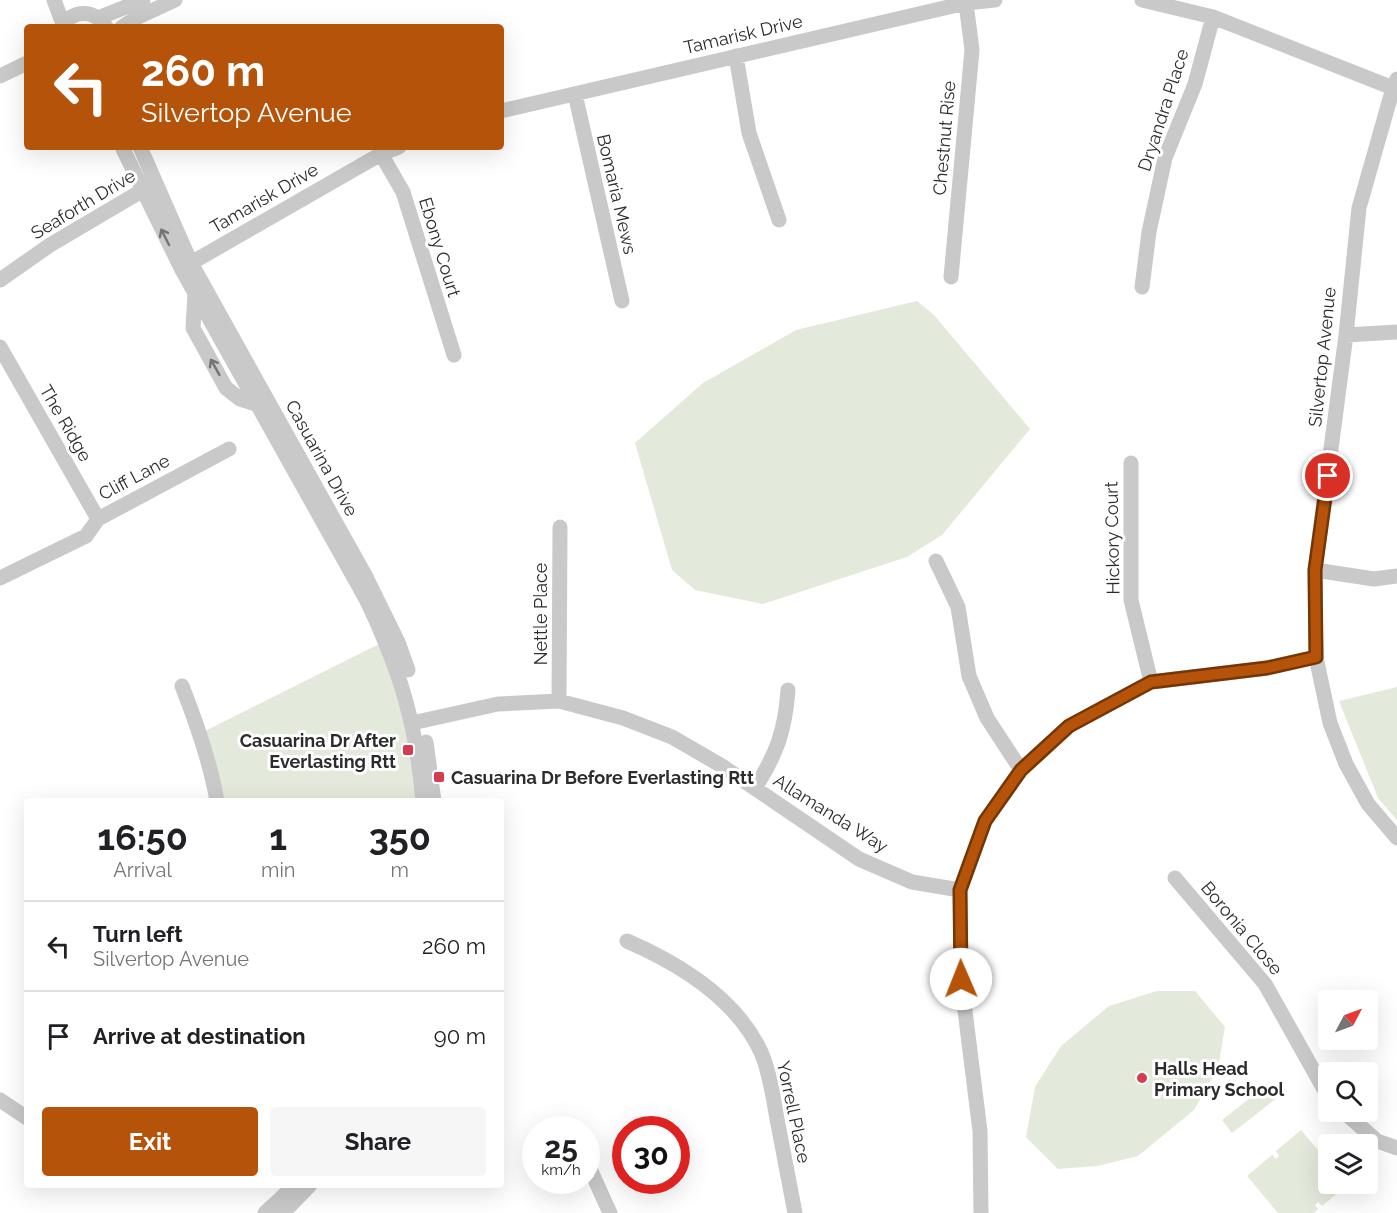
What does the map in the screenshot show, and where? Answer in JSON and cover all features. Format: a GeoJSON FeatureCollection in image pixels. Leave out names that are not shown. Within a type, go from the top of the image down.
{"type":"FeatureCollection","features":[{"type":"Feature","properties":{"kind":"street"},"geometry":{"type":"LineString","coordinates":[[54,0],[62,24]]}},
{"type":"Feature","properties":{"kind":"street"},"geometry":{"type":"LineString","coordinates":[[63,24],[75,15],[79,7],[102,22],[142,0]]}},
{"type":"Feature","properties":{"kind":"street"},"geometry":{"type":"LineString","coordinates":[[127,24],[175,0]]}},
{"type":"Feature","properties":{"kind":"street","name":"Tamarisk Drive"},"geometry":{"type":"LineString","coordinates":[[504,110],[966,3],[995,0]]}},
{"type":"Feature","properties":{"kind":"street"},"geometry":{"type":"LineString","coordinates":[[1142,0],[1213,17],[1395,83]]}},
{"type":"Feature","properties":{"kind":"street","name":"Chestnut Rise"},"geometry":{"type":"LineString","coordinates":[[951,278],[972,50],[966,3]]}},
{"type":"Feature","properties":{"kind":"street","name":"Dryandra Place"},"geometry":{"type":"LineString","coordinates":[[1142,287],[1149,232],[1165,158],[1195,84],[1213,17]]}},
{"type":"Feature","properties":{"kind":"street"},"geometry":{"type":"LineString","coordinates":[[735,56],[749,133],[779,220]]}},
{"type":"Feature","properties":{"kind":"street"},"geometry":{"type":"LineString","coordinates":[[0,76],[24,65]]}},
{"type":"Feature","properties":{"kind":"street","name":"Silvertop Avenue"},"geometry":{"type":"LineString","coordinates":[[1395,83],[1359,208],[1346,335],[1315,570],[1316,657],[1330,723],[1346,764],[1368,804],[1397,838]]}},
{"type":"Feature","properties":{"kind":"street","name":"Bomaria Mews"},"geometry":{"type":"LineString","coordinates":[[575,94],[622,301]]}},
{"type":"Feature","properties":{"kind":"street","name":"Casuarina Drive"},"geometry":{"type":"LineString","coordinates":[[124,150],[149,187],[186,265],[383,608],[405,660],[433,798]]}},
{"type":"Feature","properties":{"kind":"street","name":"Casuarina Drive"},"geometry":{"type":"LineString","coordinates":[[141,150],[149,187]]}},
{"type":"Feature","properties":{"kind":"street","name":"Tamarisk Drive"},"geometry":{"type":"LineString","coordinates":[[186,265],[391,150]]}},
{"type":"Feature","properties":{"kind":"street","name":"Ebony Court"},"geometry":{"type":"LineString","coordinates":[[381,154],[403,192],[454,355]]}},
{"type":"Feature","properties":{"kind":"street","name":"Seaforth Drive"},"geometry":{"type":"LineString","coordinates":[[0,280],[50,245],[149,187]]}},
{"type":"Feature","properties":{"kind":"street","name":"Casuarina Drive"},"geometry":{"type":"LineString","coordinates":[[186,265],[195,293],[366,599],[386,641],[418,723],[423,798]]}},
{"type":"Feature","properties":{"kind":"street"},"geometry":{"type":"LineString","coordinates":[[1346,335],[1397,332]]}},
{"type":"Feature","properties":{"kind":"street","name":"The Ridge"},"geometry":{"type":"LineString","coordinates":[[0,347],[98,519]]}},
{"type":"Feature","properties":{"kind":"street","name":"Cliff Lane"},"geometry":{"type":"LineString","coordinates":[[0,578],[86,536],[98,519],[229,449]]}},
{"type":"Feature","properties":{"kind":"street","name":"Hickory Court"},"geometry":{"type":"LineString","coordinates":[[1131,462],[1131,600],[1151,682]]}},
{"type":"Feature","properties":{"kind":"street","name":"Nettle Place"},"geometry":{"type":"LineString","coordinates":[[559,701],[560,527]]}},
{"type":"Feature","properties":{"kind":"street"},"geometry":{"type":"LineString","coordinates":[[936,561],[958,607],[969,676],[987,718],[1021,770]]}},
{"type":"Feature","properties":{"kind":"street"},"geometry":{"type":"LineString","coordinates":[[1315,570],[1374,579],[1397,576]]}},
{"type":"Feature","properties":{"kind":"street"},"geometry":{"type":"LineString","coordinates":[[981,1213],[980,1131],[961,979],[960,890],[985,821],[1021,770],[1069,726],[1151,682],[1267,668],[1316,657]]}},
{"type":"Feature","properties":{"kind":"street"},"geometry":{"type":"LineString","coordinates":[[182,686],[200,731],[216,798]]}},
{"type":"Feature","properties":{"kind":"street"},"geometry":{"type":"LineString","coordinates":[[755,788],[771,762],[780,740],[786,720],[788,690]]}},
{"type":"Feature","properties":{"kind":"street","name":"Allamanda Way"},"geometry":{"type":"LineString","coordinates":[[418,723],[498,704],[559,701],[623,718],[672,737],[755,788],[859,859],[912,882],[960,890]]}},
{"type":"Feature","properties":{"kind":"street","name":"Boronia Close"},"geometry":{"type":"LineString","coordinates":[[1175,878],[1266,984],[1318,1078]]}},
{"type":"Feature","properties":{"kind":"street","name":"Yorrell Place"},"geometry":{"type":"LineString","coordinates":[[627,941],[654,952],[710,989],[737,1013],[761,1052],[770,1080],[795,1213]]}},
{"type":"Feature","properties":{"kind":"street"},"geometry":{"type":"LineString","coordinates":[[0,1100],[24,1116]]}},
{"type":"Feature","properties":{"kind":"street"},"geometry":{"type":"LineString","coordinates":[[1355,1122],[1377,1141],[1397,1148]]}},
{"type":"Feature","properties":{"kind":"street"},"geometry":{"type":"LineString","coordinates":[[265,1213],[292,1188]]}},
{"type":"Feature","properties":{"kind":"street"},"geometry":{"type":"LineString","coordinates":[[283,1213],[307,1188]]}},
{"type":"Feature","properties":{"kind":"street"},"geometry":{"type":"LineString","coordinates":[[600,1191],[610,1213]]}},
{"type":"Feature","properties":{"kind":"shaded area"},"geometry":{"type":"Polygon","coordinates":[[[917,301],[934,315],[1030,429],[942,535],[907,557],[763,604],[695,590],[672,570],[635,443],[703,383],[796,330],[917,301]]]}},
{"type":"Feature","properties":{"kind":"shaded area"},"geometry":{"type":"Polygon","coordinates":[[[379,644],[394,680],[407,733],[417,798],[221,798],[205,731],[379,644]]]}},
{"type":"Feature","properties":{"kind":"shaded area"},"geometry":{"type":"Polygon","coordinates":[[[1397,687],[1397,820],[1378,798],[1339,701],[1397,687]]]}},
{"type":"Feature","properties":{"kind":"shaded area"},"geometry":{"type":"Polygon","coordinates":[[[1157,991],[1195,991],[1225,1027],[1218,1068],[1194,1110],[1138,1156],[1097,1166],[1058,1169],[1026,1137],[1035,1087],[1061,1046],[1109,1006],[1157,991]]]}},
{"type":"Feature","properties":{"kind":"shaded area"},"geometry":{"type":"Polygon","coordinates":[[[1268,1084],[1278,1097],[1232,1133],[1222,1120],[1268,1084]]]}},
{"type":"Feature","properties":{"kind":"shaded area"},"geometry":{"type":"Polygon","coordinates":[[[1301,1130],[1318,1150],[1318,1194],[1336,1194],[1322,1206],[1318,1202],[1315,1205],[1318,1209],[1314,1213],[1278,1213],[1247,1176],[1272,1155],[1276,1159],[1279,1156],[1276,1151],[1301,1130]]]}},
{"type":"Feature","properties":{"kind":"place","name":"Casuarina Dr After Everlasting Rtt"},"geometry":{"type":"Point","coordinates":[408,750]}},
{"type":"Feature","properties":{"kind":"place","name":"Casuarina Dr Before Everlasting Rtt"},"geometry":{"type":"Point","coordinates":[439,777]}},
{"type":"Feature","properties":{"kind":"place","name":"Halls Head Primary School"},"geometry":{"type":"Point","coordinates":[1142,1078]}},
{"type":"Feature","properties":{"kind":"route"},"geometry":{"type":"LineString","coordinates":[[961,979],[960,890],[985,821],[1021,770],[1069,726],[1151,682],[1267,668],[1316,657],[1315,570],[1328,476]]}}]}
